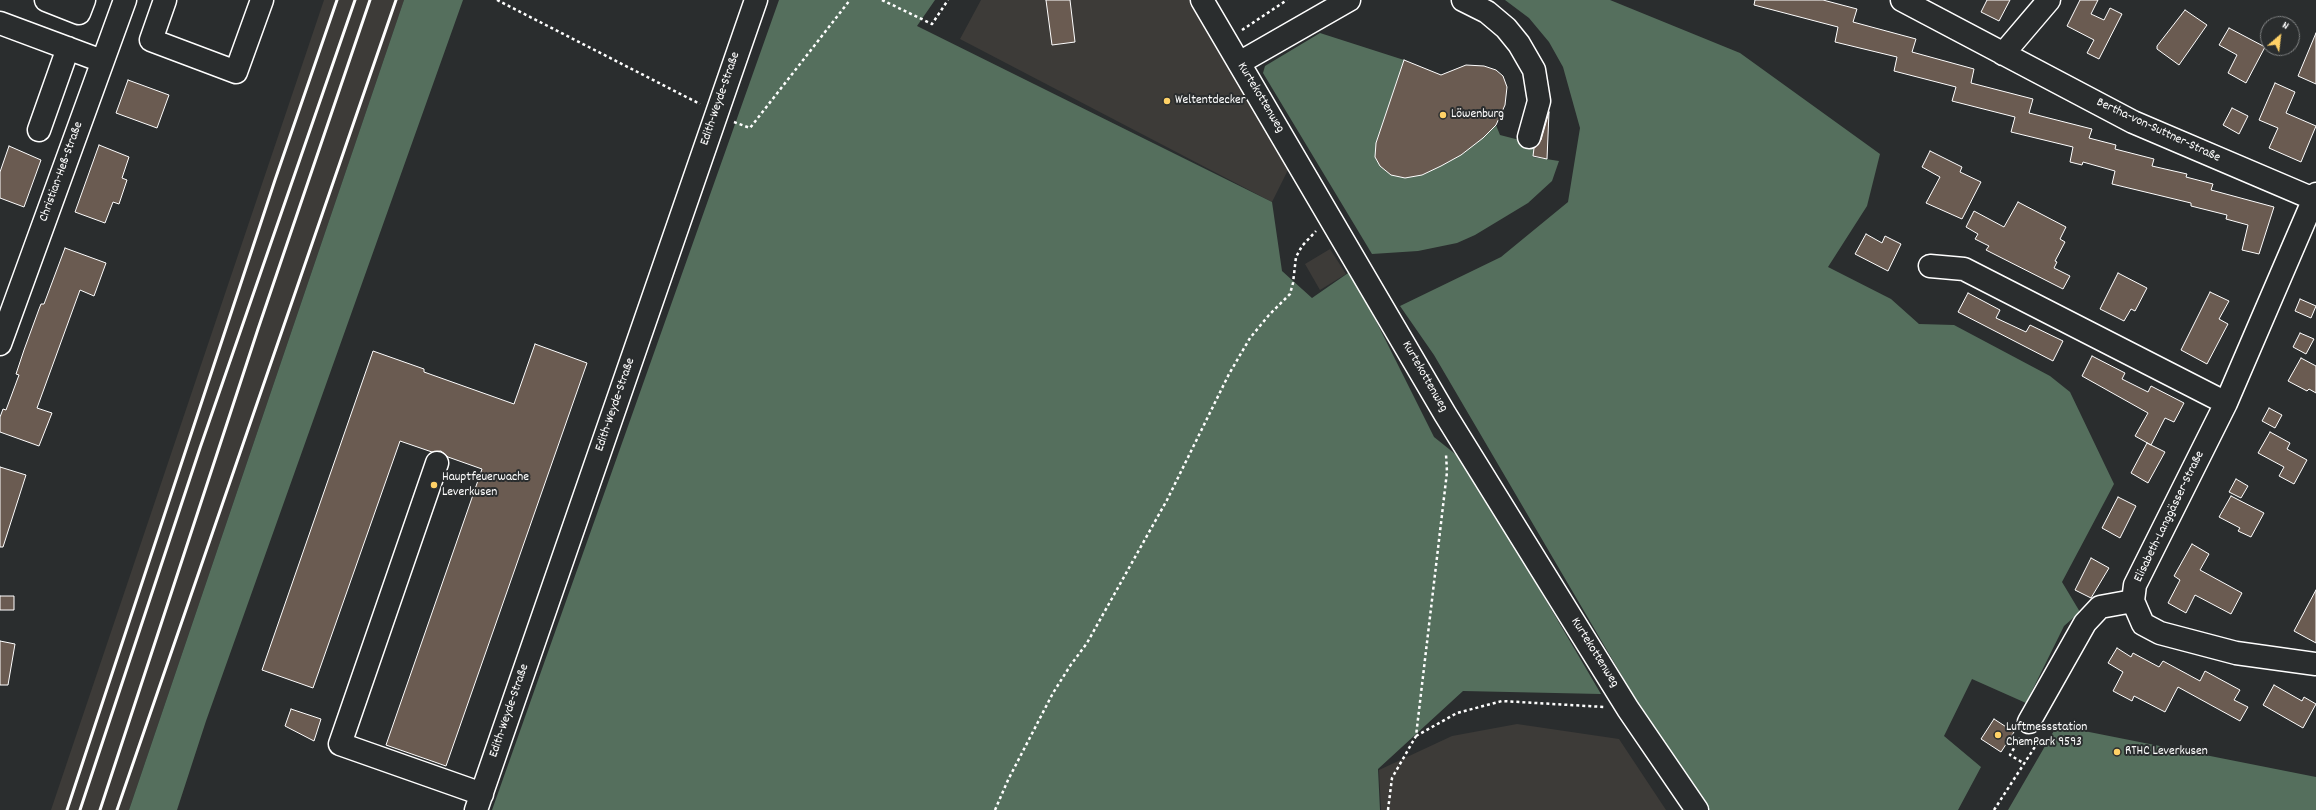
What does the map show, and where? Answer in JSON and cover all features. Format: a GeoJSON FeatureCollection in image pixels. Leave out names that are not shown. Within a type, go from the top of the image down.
{"type":"FeatureCollection","features":[{"type":"Feature","properties":{"kind":"street"},"geometry":{"type":"LineString","coordinates":[[46,0],[79,12],[84,0]]}},
{"type":"Feature","properties":{"kind":"street","name":"Christian-Heß-Straße"},"geometry":{"type":"LineString","coordinates":[[0,344],[125,0]]}},
{"type":"Feature","properties":{"kind":"street"},"geometry":{"type":"LineString","coordinates":[[165,0],[151,40],[236,72],[262,0]]}},
{"type":"Feature","properties":{"kind":"street","name":"Edith-Weyde-Straße"},"geometry":{"type":"LineString","coordinates":[[479,802],[679,224],[716,112],[756,0]]}},
{"type":"Feature","properties":{"kind":"street","name":"Kurtekottenweg"},"geometry":{"type":"LineString","coordinates":[[1202,0],[1445,414],[1628,709],[1697,810]]}},
{"type":"Feature","properties":{"kind":"street"},"geometry":{"type":"LineString","coordinates":[[1239,62],[1349,0]]}},
{"type":"Feature","properties":{"kind":"street"},"geometry":{"type":"LineString","coordinates":[[1463,0],[1487,12],[1506,28],[1519,44],[1534,70],[1539,102],[1528,138]]}},
{"type":"Feature","properties":{"kind":"street","name":"Bertha-von-Suttner-Straße"},"geometry":{"type":"LineString","coordinates":[[1902,0],[2133,122],[2315,198]]}},
{"type":"Feature","properties":{"kind":"street"},"geometry":{"type":"LineString","coordinates":[[2003,54],[2049,0]]}},
{"type":"Feature","properties":{"kind":"street"},"geometry":{"type":"LineString","coordinates":[[0,23],[102,61]]}},
{"type":"Feature","properties":{"kind":"street"},"geometry":{"type":"LineString","coordinates":[[39,130],[68,48]]}},
{"type":"Feature","properties":{"kind":"street","name":"Elisabeth-Langgässer-Straße"},"geometry":{"type":"LineString","coordinates":[[2133,601],[2135,585],[2226,402],[2315,198]]}},
{"type":"Feature","properties":{"kind":"street"},"geometry":{"type":"LineString","coordinates":[[1930,266],[1964,269],[2226,402]]}},
{"type":"Feature","properties":{"kind":"street"},"geometry":{"type":"LineString","coordinates":[[437,463],[340,744],[479,802]]}},
{"type":"Feature","properties":{"kind":"street"},"geometry":{"type":"LineString","coordinates":[[2029,722],[2085,623],[2100,607],[2133,601],[2143,624],[2160,633],[2236,653],[2316,664]]}},
{"type":"Feature","properties":{"kind":"path"},"geometry":{"type":"LineString","coordinates":[[497,0],[750,128],[850,0]]}},
{"type":"Feature","properties":{"kind":"path"},"geometry":{"type":"LineString","coordinates":[[882,0],[932,24],[948,0]]}},
{"type":"Feature","properties":{"kind":"path"},"geometry":{"type":"LineString","coordinates":[[1225,41],[1287,0]]}},
{"type":"Feature","properties":{"kind":"path"},"geometry":{"type":"LineString","coordinates":[[995,810],[1008,780],[1053,693],[1087,643],[1167,500],[1229,374],[1250,338],[1269,315],[1290,294],[1293,283],[1296,257],[1302,246],[1330,217]]}},
{"type":"Feature","properties":{"kind":"path"},"geometry":{"type":"LineString","coordinates":[[1388,810],[1392,778],[1416,736],[1447,472],[1446,450]]}},
{"type":"Feature","properties":{"kind":"path"},"geometry":{"type":"LineString","coordinates":[[1416,736],[1457,713],[1502,702],[1628,709]]}},
{"type":"Feature","properties":{"kind":"path"},"geometry":{"type":"LineString","coordinates":[[2025,764],[2010,755],[2029,722]]}},
{"type":"Feature","properties":{"kind":"shaded area"},"geometry":{"type":"Polygon","coordinates":[[[324,0],[404,0],[129,810],[51,810],[324,0]]]}},
{"type":"Feature","properties":{"kind":"shaded area","name":"Weltentdecker"},"geometry":{"type":"Polygon","coordinates":[[[981,0],[1195,0],[1292,162],[1272,202],[960,39],[981,0]]]}},
{"type":"Feature","properties":{"kind":"shaded area"},"geometry":{"type":"Polygon","coordinates":[[[1330,249],[1346,274],[1320,290],[1305,264],[1330,249]]]}},
{"type":"Feature","properties":{"kind":"shaded area"},"geometry":{"type":"Polygon","coordinates":[[[1517,724],[1619,739],[1666,810],[1381,810],[1379,770],[1452,736],[1517,724]]]}},
{"type":"Feature","properties":{"kind":"green space"},"geometry":{"type":"Polygon","coordinates":[[[404,0],[463,0],[206,721],[177,810],[129,810],[404,0]]]}},
{"type":"Feature","properties":{"kind":"green space"},"geometry":{"type":"Polygon","coordinates":[[[779,0],[935,0],[917,26],[1272,202],[1282,271],[1312,298],[1351,271],[1434,437],[1464,461],[1601,694],[1463,691],[1378,769],[1380,810],[492,810],[779,0]]]}},
{"type":"Feature","properties":{"kind":"green space"},"geometry":{"type":"Polygon","coordinates":[[[1505,0],[1610,0],[1740,53],[1880,154],[1867,206],[1828,267],[1891,299],[1919,324],[1954,325],[2050,376],[2070,392],[2114,484],[2062,582],[2080,612],[2064,626],[2026,703],[1972,679],[1944,736],[1981,767],[1958,810],[1710,810],[1632,693],[1434,355],[1400,306],[1501,257],[1568,202],[1580,128],[1563,67],[1549,42],[1529,18],[1505,0]]]}},
{"type":"Feature","properties":{"kind":"green space"},"geometry":{"type":"Polygon","coordinates":[[[1320,33],[1404,60],[1376,143],[1375,157],[1422,175],[1461,155],[1496,125],[1500,135],[1535,144],[1533,157],[1559,161],[1552,181],[1528,203],[1475,235],[1457,243],[1418,251],[1372,254],[1263,73],[1265,66],[1320,33]]]}},
{"type":"Feature","properties":{"kind":"green space","name":"RTHC Leverkusen"},"geometry":{"type":"Polygon","coordinates":[[[2059,722],[2069,728],[2316,777],[2316,810],[2008,810],[2059,722]]]}},
{"type":"Feature","properties":{"kind":"building"},"geometry":{"type":"Polygon","coordinates":[[[1046,0],[1070,0],[1075,42],[1052,45],[1046,0]]]}},
{"type":"Feature","properties":{"kind":"building"},"geometry":{"type":"Polygon","coordinates":[[[1755,0],[1823,0],[1857,9],[1853,22],[1916,39],[1912,52],[1974,69],[1971,83],[2033,99],[2029,113],[2092,129],[2089,138],[2116,145],[2115,149],[2154,159],[2152,166],[2187,174],[2186,177],[2213,184],[2211,190],[2274,207],[2259,254],[2242,250],[2248,225],[2226,219],[2227,215],[2191,206],[2191,203],[2112,184],[2115,171],[2083,162],[2082,165],[2070,162],[2073,147],[2011,132],[2015,117],[1952,101],[1956,87],[1894,71],[1897,57],[1835,42],[1838,27],[1754,5],[1755,0]]]}},
{"type":"Feature","properties":{"kind":"building"},"geometry":{"type":"Polygon","coordinates":[[[1987,0],[2010,0],[1999,21],[1981,12],[1987,0]]]}},
{"type":"Feature","properties":{"kind":"building"},"geometry":{"type":"Polygon","coordinates":[[[2080,0],[2098,0],[2091,14],[2104,20],[2110,8],[2122,14],[2099,59],[2087,53],[2094,40],[2067,26],[2080,0]]]}},
{"type":"Feature","properties":{"kind":"building"},"geometry":{"type":"Polygon","coordinates":[[[2185,10],[2207,25],[2179,65],[2157,49],[2157,46],[2185,10]]]}},
{"type":"Feature","properties":{"kind":"building"},"geometry":{"type":"Polygon","coordinates":[[[2229,28],[2260,44],[2260,56],[2246,83],[2228,73],[2237,55],[2219,45],[2229,28]]]}},
{"type":"Feature","properties":{"kind":"building"},"geometry":{"type":"Polygon","coordinates":[[[2316,33],[2316,84],[2298,76],[2316,33]]]}},
{"type":"Feature","properties":{"kind":"building","name":"Löwenburg"},"geometry":{"type":"Polygon","coordinates":[[[1404,60],[1441,75],[1466,65],[1484,66],[1496,70],[1503,76],[1507,87],[1505,105],[1496,125],[1483,138],[1461,155],[1441,166],[1422,175],[1405,178],[1391,175],[1380,166],[1375,157],[1376,143],[1404,60]]]}},
{"type":"Feature","properties":{"kind":"building"},"geometry":{"type":"Polygon","coordinates":[[[128,80],[169,95],[157,128],[116,113],[128,80]]]}},
{"type":"Feature","properties":{"kind":"building"},"geometry":{"type":"Polygon","coordinates":[[[2275,83],[2295,92],[2286,113],[2316,126],[2301,162],[2269,148],[2278,128],[2259,120],[2275,83]]]}},
{"type":"Feature","properties":{"kind":"building"},"geometry":{"type":"Polygon","coordinates":[[[2232,108],[2248,116],[2239,134],[2223,125],[2232,108]]]}},
{"type":"Feature","properties":{"kind":"building"},"geometry":{"type":"Polygon","coordinates":[[[1549,112],[1547,159],[1533,156],[1534,148],[1541,140],[1549,112]]]}},
{"type":"Feature","properties":{"kind":"building"},"geometry":{"type":"Polygon","coordinates":[[[99,145],[129,157],[122,178],[127,180],[119,204],[113,202],[105,223],[75,212],[99,145]]]}},
{"type":"Feature","properties":{"kind":"building"},"geometry":{"type":"Polygon","coordinates":[[[9,146],[41,160],[24,207],[0,198],[0,172],[9,146]]]}},
{"type":"Feature","properties":{"kind":"building"},"geometry":{"type":"Polygon","coordinates":[[[1930,151],[1962,167],[1960,172],[1981,182],[1962,219],[1926,203],[1940,177],[1922,167],[1930,151]]]}},
{"type":"Feature","properties":{"kind":"building"},"geometry":{"type":"Polygon","coordinates":[[[2018,202],[2066,227],[2060,239],[2065,242],[2055,261],[2057,262],[2054,268],[2070,276],[2063,289],[1986,250],[1989,246],[1975,239],[1978,234],[1966,227],[1974,211],[2004,227],[2018,202]]]}},
{"type":"Feature","properties":{"kind":"building"},"geometry":{"type":"Polygon","coordinates":[[[1866,234],[1882,243],[1885,236],[1901,244],[1888,271],[1855,254],[1866,234]]]}},
{"type":"Feature","properties":{"kind":"building"},"geometry":{"type":"Polygon","coordinates":[[[65,248],[106,263],[94,296],[80,290],[37,408],[52,413],[39,446],[0,432],[0,417],[3,409],[6,410],[19,375],[16,374],[24,350],[41,304],[44,304],[65,248]]]}},
{"type":"Feature","properties":{"kind":"building"},"geometry":{"type":"Polygon","coordinates":[[[2118,273],[2147,288],[2135,311],[2131,309],[2124,321],[2100,309],[2118,273]]]}},
{"type":"Feature","properties":{"kind":"building"},"geometry":{"type":"Polygon","coordinates":[[[2210,292],[2229,301],[2219,319],[2228,324],[2207,364],[2181,350],[2210,292]]]}},
{"type":"Feature","properties":{"kind":"building"},"geometry":{"type":"Polygon","coordinates":[[[1968,293],[2000,310],[1996,318],[2026,332],[2030,325],[2063,341],[2053,361],[1958,312],[1968,293]]]}},
{"type":"Feature","properties":{"kind":"building"},"geometry":{"type":"Polygon","coordinates":[[[2300,299],[2316,306],[2311,318],[2295,311],[2300,299]]]}},
{"type":"Feature","properties":{"kind":"building"},"geometry":{"type":"Polygon","coordinates":[[[2300,333],[2314,339],[2306,354],[2293,347],[2300,333]]]}},
{"type":"Feature","properties":{"kind":"building"},"geometry":{"type":"Polygon","coordinates":[[[535,344],[587,363],[446,766],[386,745],[482,469],[448,457],[441,451],[432,452],[400,441],[313,688],[262,670],[373,351],[424,369],[424,372],[514,404],[535,344]]]}},
{"type":"Feature","properties":{"kind":"building"},"geometry":{"type":"Polygon","coordinates":[[[2092,356],[2125,373],[2122,379],[2148,392],[2151,386],[2184,403],[2174,422],[2165,418],[2151,445],[2135,436],[2148,413],[2082,376],[2092,356]]]}},
{"type":"Feature","properties":{"kind":"building"},"geometry":{"type":"Polygon","coordinates":[[[2301,358],[2316,366],[2316,393],[2309,389],[2307,391],[2288,381],[2301,358]]]}},
{"type":"Feature","properties":{"kind":"building"},"geometry":{"type":"Polygon","coordinates":[[[2269,408],[2282,415],[2275,428],[2262,421],[2269,408]]]}},
{"type":"Feature","properties":{"kind":"building"},"geometry":{"type":"Polygon","coordinates":[[[2270,432],[2290,443],[2287,449],[2307,460],[2294,484],[2279,476],[2284,467],[2258,453],[2270,432]]]}},
{"type":"Feature","properties":{"kind":"building"},"geometry":{"type":"Polygon","coordinates":[[[2147,443],[2165,452],[2148,483],[2131,473],[2147,443]]]}},
{"type":"Feature","properties":{"kind":"building"},"geometry":{"type":"Polygon","coordinates":[[[0,467],[26,475],[3,547],[0,547],[0,467]]]}},
{"type":"Feature","properties":{"kind":"building"},"geometry":{"type":"Polygon","coordinates":[[[2236,479],[2248,486],[2241,498],[2229,492],[2236,479]]]}},
{"type":"Feature","properties":{"kind":"building"},"geometry":{"type":"Polygon","coordinates":[[[2231,496],[2264,513],[2251,537],[2238,531],[2240,528],[2219,517],[2231,496]]]}},
{"type":"Feature","properties":{"kind":"building"},"geometry":{"type":"Polygon","coordinates":[[[2118,497],[2136,506],[2120,538],[2102,528],[2118,497]]]}},
{"type":"Feature","properties":{"kind":"building"},"geometry":{"type":"Polygon","coordinates":[[[2192,544],[2209,554],[2200,570],[2242,593],[2231,614],[2195,595],[2186,613],[2168,603],[2180,580],[2174,576],[2192,544]]]}},
{"type":"Feature","properties":{"kind":"building"},"geometry":{"type":"Polygon","coordinates":[[[2091,558],[2109,568],[2091,598],[2075,590],[2091,558]]]}},
{"type":"Feature","properties":{"kind":"building"},"geometry":{"type":"Polygon","coordinates":[[[2316,590],[2316,643],[2294,631],[2316,590]]]}},
{"type":"Feature","properties":{"kind":"building"},"geometry":{"type":"Polygon","coordinates":[[[0,596],[14,596],[14,610],[0,610],[0,596]]]}},
{"type":"Feature","properties":{"kind":"building"},"geometry":{"type":"Polygon","coordinates":[[[0,641],[15,644],[8,685],[0,685],[0,641]]]}},
{"type":"Feature","properties":{"kind":"building"},"geometry":{"type":"Polygon","coordinates":[[[2117,648],[2131,657],[2133,653],[2159,667],[2163,661],[2200,681],[2205,671],[2240,690],[2234,700],[2248,707],[2240,721],[2178,687],[2165,712],[2134,696],[2132,701],[2113,691],[2123,672],[2108,663],[2117,648]]]}},
{"type":"Feature","properties":{"kind":"building"},"geometry":{"type":"Polygon","coordinates":[[[2274,685],[2302,701],[2304,697],[2316,704],[2303,728],[2263,705],[2274,685]]]}},
{"type":"Feature","properties":{"kind":"building"},"geometry":{"type":"Polygon","coordinates":[[[291,709],[321,719],[314,741],[285,726],[291,709]]]}},
{"type":"Feature","properties":{"kind":"building","name":"Luftmessstation ChemPark 9593"},"geometry":{"type":"Polygon","coordinates":[[[1994,719],[2014,732],[2001,752],[1981,739],[1994,719]]]}},
{"type":"Feature","properties":{"kind":"railway"},"geometry":{"type":"LineString","coordinates":[[67,810],[275,180],[337,0]]}},
{"type":"Feature","properties":{"kind":"railway"},"geometry":{"type":"LineString","coordinates":[[80,810],[200,448],[355,0]]}},
{"type":"Feature","properties":{"kind":"railway"},"geometry":{"type":"LineString","coordinates":[[100,810],[258,329],[370,0]]}},
{"type":"Feature","properties":{"kind":"railway"},"geometry":{"type":"LineString","coordinates":[[117,810],[396,0]]}},
{"type":"Feature","properties":{"kind":"place","name":"Weltentdecker"},"geometry":{"type":"Point","coordinates":[1167,101]}},
{"type":"Feature","properties":{"kind":"place","name":"Löwenburg"},"geometry":{"type":"Point","coordinates":[1443,115]}},
{"type":"Feature","properties":{"kind":"place","name":"Hauptfeuerwache Leverkusen"},"geometry":{"type":"Point","coordinates":[434,485]}},
{"type":"Feature","properties":{"kind":"place","name":"Luftmessstation ChemPark 9593"},"geometry":{"type":"Point","coordinates":[1998,735]}},
{"type":"Feature","properties":{"kind":"place","name":"RTHC Leverkusen"},"geometry":{"type":"Point","coordinates":[2117,752]}}]}
